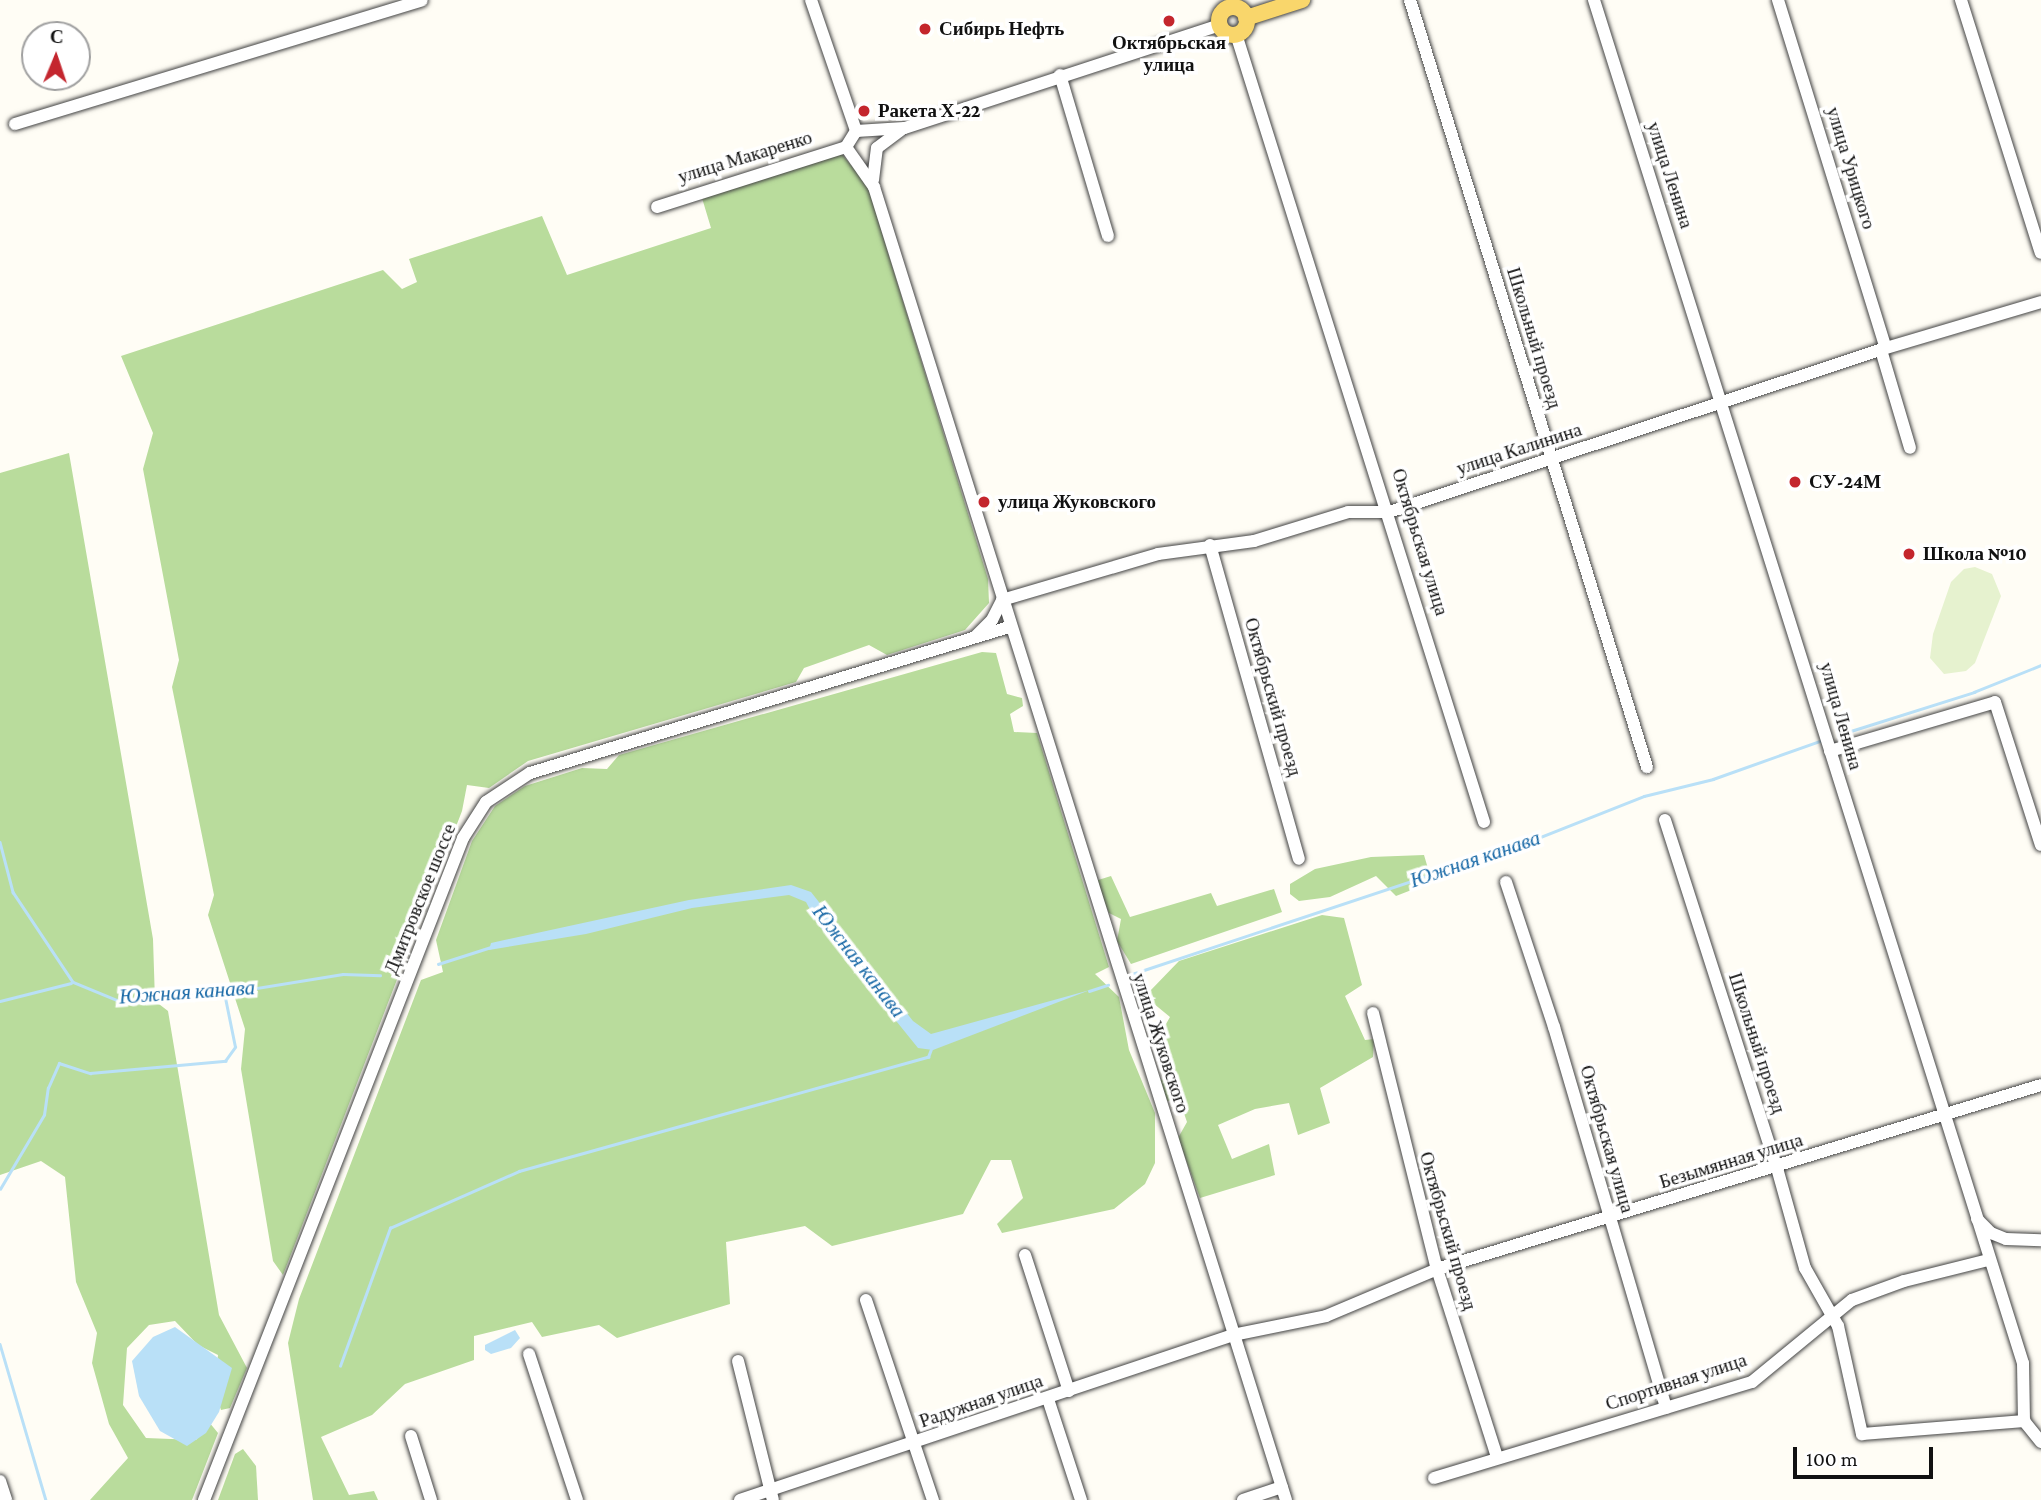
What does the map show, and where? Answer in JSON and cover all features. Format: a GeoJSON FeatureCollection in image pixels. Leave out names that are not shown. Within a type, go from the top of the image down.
{"type":"FeatureCollection","features":[{"type":"Feature","properties":{"kind":"main road"},"geometry":{"type":"LineString","coordinates":[[1246,18],[1302,0]]}},
{"type":"Feature","properties":{"kind":"main road"},"geometry":{"type":"LineString","coordinates":[[1228,4],[1240,9],[1246,18],[1245,28],[1236,34],[1226,33],[1220,25],[1220,15],[1228,4]]}},
{"type":"Feature","properties":{"kind":"street"},"geometry":{"type":"LineString","coordinates":[[15,124],[422,0]]}},
{"type":"Feature","properties":{"kind":"street"},"geometry":{"type":"LineString","coordinates":[[811,0],[862,131],[876,152],[874,187]]}},
{"type":"Feature","properties":{"kind":"street","name":"Школьный проезд"},"geometry":{"type":"LineString","coordinates":[[1410,0],[1647,767]]}},
{"type":"Feature","properties":{"kind":"street","name":"улица Ленина"},"geometry":{"type":"LineString","coordinates":[[1594,0],[1944,1112],[1988,1260],[2023,1363],[2024,1421]]}},
{"type":"Feature","properties":{"kind":"street","name":"улица Урицкого"},"geometry":{"type":"LineString","coordinates":[[1778,0],[1884,349],[1910,448]]}},
{"type":"Feature","properties":{"kind":"street"},"geometry":{"type":"LineString","coordinates":[[1961,0],[2041,253]]}},
{"type":"Feature","properties":{"kind":"street"},"geometry":{"type":"LineString","coordinates":[[846,147],[862,131],[904,128],[1220,25]]}},
{"type":"Feature","properties":{"kind":"street","name":"Октябрьская улица"},"geometry":{"type":"LineString","coordinates":[[1236,34],[1389,512],[1484,822]]}},
{"type":"Feature","properties":{"kind":"street"},"geometry":{"type":"LineString","coordinates":[[1060,75],[1108,236]]}},
{"type":"Feature","properties":{"kind":"street"},"geometry":{"type":"LineString","coordinates":[[857,161],[876,152],[904,128]]}},
{"type":"Feature","properties":{"kind":"street","name":"улица Жуковского"},"geometry":{"type":"LineString","coordinates":[[846,147],[874,187],[1010,628],[1284,1494]]}},
{"type":"Feature","properties":{"kind":"street","name":"улица Макаренко"},"geometry":{"type":"LineString","coordinates":[[657,207],[846,147]]}},
{"type":"Feature","properties":{"kind":"street","name":"улица Калинина"},"geometry":{"type":"LineString","coordinates":[[1002,600],[1158,554],[1254,541],[1348,512],[1389,512],[1884,349],[2041,302]]}},
{"type":"Feature","properties":{"kind":"street","name":"Октябрьский проезд"},"geometry":{"type":"LineString","coordinates":[[1210,545],[1299,859]]}},
{"type":"Feature","properties":{"kind":"street"},"geometry":{"type":"LineString","coordinates":[[972,639],[992,620],[1002,600]]}},
{"type":"Feature","properties":{"kind":"street","name":"Дмитровское шоссе"},"geometry":{"type":"LineString","coordinates":[[204,1500],[463,838],[486,802],[530,773],[1010,628]]}},
{"type":"Feature","properties":{"kind":"street"},"geometry":{"type":"LineString","coordinates":[[1830,751],[1996,702],[2041,845]]}},
{"type":"Feature","properties":{"kind":"street","name":"Школьный проезд"},"geometry":{"type":"LineString","coordinates":[[1665,820],[1777,1168],[1805,1268],[1815,1293],[1834,1314],[1862,1434],[2024,1421]]}},
{"type":"Feature","properties":{"kind":"street","name":"Октябрьская улица"},"geometry":{"type":"LineString","coordinates":[[1506,882],[1554,1027],[1607,1218],[1666,1408]]}},
{"type":"Feature","properties":{"kind":"street","name":"Октябрьский проезд"},"geometry":{"type":"LineString","coordinates":[[1373,1013],[1437,1269],[1497,1457]]}},
{"type":"Feature","properties":{"kind":"street","name":"Безымянная улица"},"geometry":{"type":"LineString","coordinates":[[1233,1335],[1325,1316],[1437,1269],[1777,1168],[1944,1112],[2041,1085]]}},
{"type":"Feature","properties":{"kind":"street"},"geometry":{"type":"LineString","coordinates":[[1977,1219],[1991,1233],[2006,1239],[2041,1240]]}},
{"type":"Feature","properties":{"kind":"street"},"geometry":{"type":"LineString","coordinates":[[1025,1255],[1069,1391]]}},
{"type":"Feature","properties":{"kind":"street","name":"Спортивная улица"},"geometry":{"type":"LineString","coordinates":[[1434,1478],[1752,1382],[1852,1300],[1894,1284],[1988,1260]]}},
{"type":"Feature","properties":{"kind":"street"},"geometry":{"type":"LineString","coordinates":[[866,1300],[933,1500]]}},
{"type":"Feature","properties":{"kind":"street","name":"Радужная улица"},"geometry":{"type":"LineString","coordinates":[[740,1500],[771,1495],[1233,1335]]}},
{"type":"Feature","properties":{"kind":"street"},"geometry":{"type":"LineString","coordinates":[[529,1354],[577,1500]]}},
{"type":"Feature","properties":{"kind":"street"},"geometry":{"type":"LineString","coordinates":[[738,1361],[771,1495]]}},
{"type":"Feature","properties":{"kind":"street"},"geometry":{"type":"LineString","coordinates":[[1048,1399],[1081,1500]]}},
{"type":"Feature","properties":{"kind":"street"},"geometry":{"type":"LineString","coordinates":[[2024,1421],[2041,1442]]}},
{"type":"Feature","properties":{"kind":"street"},"geometry":{"type":"LineString","coordinates":[[411,1436],[431,1500]]}},
{"type":"Feature","properties":{"kind":"street"},"geometry":{"type":"LineString","coordinates":[[0,1481],[6,1500]]}},
{"type":"Feature","properties":{"kind":"street"},"geometry":{"type":"LineString","coordinates":[[1242,1500],[1284,1494]]}},
{"type":"Feature","properties":{"kind":"green space"},"geometry":{"type":"Polygon","coordinates":[[[840,152],[867,184],[988,579],[989,603],[965,630],[887,655],[869,645],[804,668],[796,682],[528,761],[489,788],[467,785],[462,811],[283,1275],[273,1261],[241,1069],[245,1029],[208,915],[214,895],[172,687],[179,660],[143,469],[153,433],[121,356],[383,270],[402,289],[417,282],[409,259],[542,216],[567,275],[711,228],[702,198],[840,152]]]}},
{"type":"Feature","properties":{"kind":"green space"},"geometry":{"type":"Polygon","coordinates":[[[69,453],[153,939],[155,1001],[168,1011],[219,1315],[247,1368],[230,1408],[221,1410],[214,1389],[218,1355],[198,1345],[175,1321],[149,1325],[127,1348],[123,1405],[146,1438],[196,1440],[209,1422],[218,1433],[192,1500],[90,1500],[128,1458],[109,1424],[92,1363],[97,1333],[76,1282],[65,1177],[41,1161],[0,1175],[0,473],[69,453]]]}},
{"type":"Feature","properties":{"kind":"green space"},"geometry":{"type":"Polygon","coordinates":[[[1975,567],[1992,574],[2001,596],[1975,663],[1966,671],[1944,674],[1930,658],[1933,634],[1951,582],[1964,569],[1975,567]]]}},
{"type":"Feature","properties":{"kind":"green space"},"geometry":{"type":"Polygon","coordinates":[[[982,652],[996,653],[1007,694],[1022,698],[1023,706],[1010,714],[1014,732],[1037,733],[1109,967],[1095,974],[1119,997],[1129,1050],[1155,1113],[1155,1163],[1145,1184],[1114,1209],[1002,1233],[997,1224],[1023,1198],[1011,1160],[991,1160],[963,1214],[832,1246],[805,1226],[726,1242],[730,1304],[617,1338],[599,1325],[542,1337],[532,1322],[474,1336],[474,1360],[405,1384],[372,1415],[321,1437],[349,1495],[374,1491],[378,1500],[313,1500],[288,1343],[299,1299],[421,980],[443,972],[436,940],[472,841],[495,806],[525,786],[582,768],[607,769],[619,755],[982,652]]]}},
{"type":"Feature","properties":{"kind":"green space"},"geometry":{"type":"Polygon","coordinates":[[[1424,855],[1432,882],[1396,896],[1376,876],[1330,897],[1299,901],[1290,894],[1290,884],[1315,869],[1371,857],[1424,855]]]}},
{"type":"Feature","properties":{"kind":"green space"},"geometry":{"type":"Polygon","coordinates":[[[1111,876],[1130,917],[1211,893],[1217,906],[1274,889],[1282,912],[1131,964],[1117,941],[1121,919],[1109,913],[1095,881],[1111,876]]]}},
{"type":"Feature","properties":{"kind":"green space"},"geometry":{"type":"Polygon","coordinates":[[[1322,915],[1344,918],[1362,985],[1345,996],[1365,1040],[1374,1039],[1373,1057],[1320,1088],[1330,1123],[1298,1135],[1289,1103],[1255,1109],[1218,1125],[1232,1159],[1269,1144],[1275,1175],[1200,1198],[1178,1138],[1187,1122],[1179,1099],[1160,1102],[1155,1082],[1169,1077],[1158,1038],[1170,1017],[1153,1003],[1150,991],[1179,961],[1322,915]]]}},
{"type":"Feature","properties":{"kind":"green space"},"geometry":{"type":"Polygon","coordinates":[[[243,1449],[256,1466],[258,1500],[218,1500],[235,1454],[243,1449]]]}},
{"type":"Feature","properties":{"kind":"water"},"geometry":{"type":"Polygon","coordinates":[[[791,885],[811,892],[913,1021],[931,1034],[1090,990],[933,1050],[918,1048],[817,923],[806,902],[789,895],[692,908],[586,934],[489,950],[491,943],[689,900],[791,885]]]}},
{"type":"Feature","properties":{"kind":"water"},"geometry":{"type":"Polygon","coordinates":[[[175,1327],[232,1368],[219,1412],[206,1433],[187,1446],[160,1431],[139,1396],[132,1361],[153,1337],[175,1327]]]}},
{"type":"Feature","properties":{"kind":"water"},"geometry":{"type":"Polygon","coordinates":[[[515,1330],[520,1338],[511,1348],[491,1354],[485,1350],[485,1345],[515,1330]]]}},
{"type":"Feature","properties":{"kind":"waterway","name":"Южная канава"},"geometry":{"type":"LineString","coordinates":[[1838,735],[1974,692],[2041,665]]}},
{"type":"Feature","properties":{"kind":"waterway","name":"Южная канава"},"geometry":{"type":"LineString","coordinates":[[1129,975],[1523,844],[1644,796],[1713,779],[1820,741]]}},
{"type":"Feature","properties":{"kind":"waterway","name":"Южная канава"},"geometry":{"type":"LineString","coordinates":[[0,842],[13,892],[73,982],[119,1001],[232,992],[343,974],[380,975]]}},
{"type":"Feature","properties":{"kind":"waterway","name":"Южная канава"},"geometry":{"type":"LineString","coordinates":[[438,964],[491,947]]}},
{"type":"Feature","properties":{"kind":"waterway"},"geometry":{"type":"LineString","coordinates":[[0,1001],[71,983]]}},
{"type":"Feature","properties":{"kind":"waterway","name":"Южная канава"},"geometry":{"type":"LineString","coordinates":[[1089,991],[1108,985]]}},
{"type":"Feature","properties":{"kind":"waterway"},"geometry":{"type":"LineString","coordinates":[[0,1189],[44,1115],[48,1088],[59,1063],[90,1073],[225,1061],[235,1047],[224,993]]}},
{"type":"Feature","properties":{"kind":"waterway"},"geometry":{"type":"LineString","coordinates":[[340,1366],[390,1228],[519,1171],[928,1057],[931,1049]]}},
{"type":"Feature","properties":{"kind":"waterway"},"geometry":{"type":"LineString","coordinates":[[0,1344],[46,1500]]}},
{"type":"Feature","properties":{"kind":"place","name":"Октябрьская улица"},"geometry":{"type":"Point","coordinates":[1169,21]}},
{"type":"Feature","properties":{"kind":"place","name":"Сибирь Нефть"},"geometry":{"type":"Point","coordinates":[925,29]}},
{"type":"Feature","properties":{"kind":"place","name":"Ракета Х-22"},"geometry":{"type":"Point","coordinates":[864,111]}},
{"type":"Feature","properties":{"kind":"place","name":"СУ-24М"},"geometry":{"type":"Point","coordinates":[1795,482]}},
{"type":"Feature","properties":{"kind":"place","name":"улица Жуковского"},"geometry":{"type":"Point","coordinates":[984,502]}},
{"type":"Feature","properties":{"kind":"place","name":"Школа №10"},"geometry":{"type":"Point","coordinates":[1909,554]}}]}
